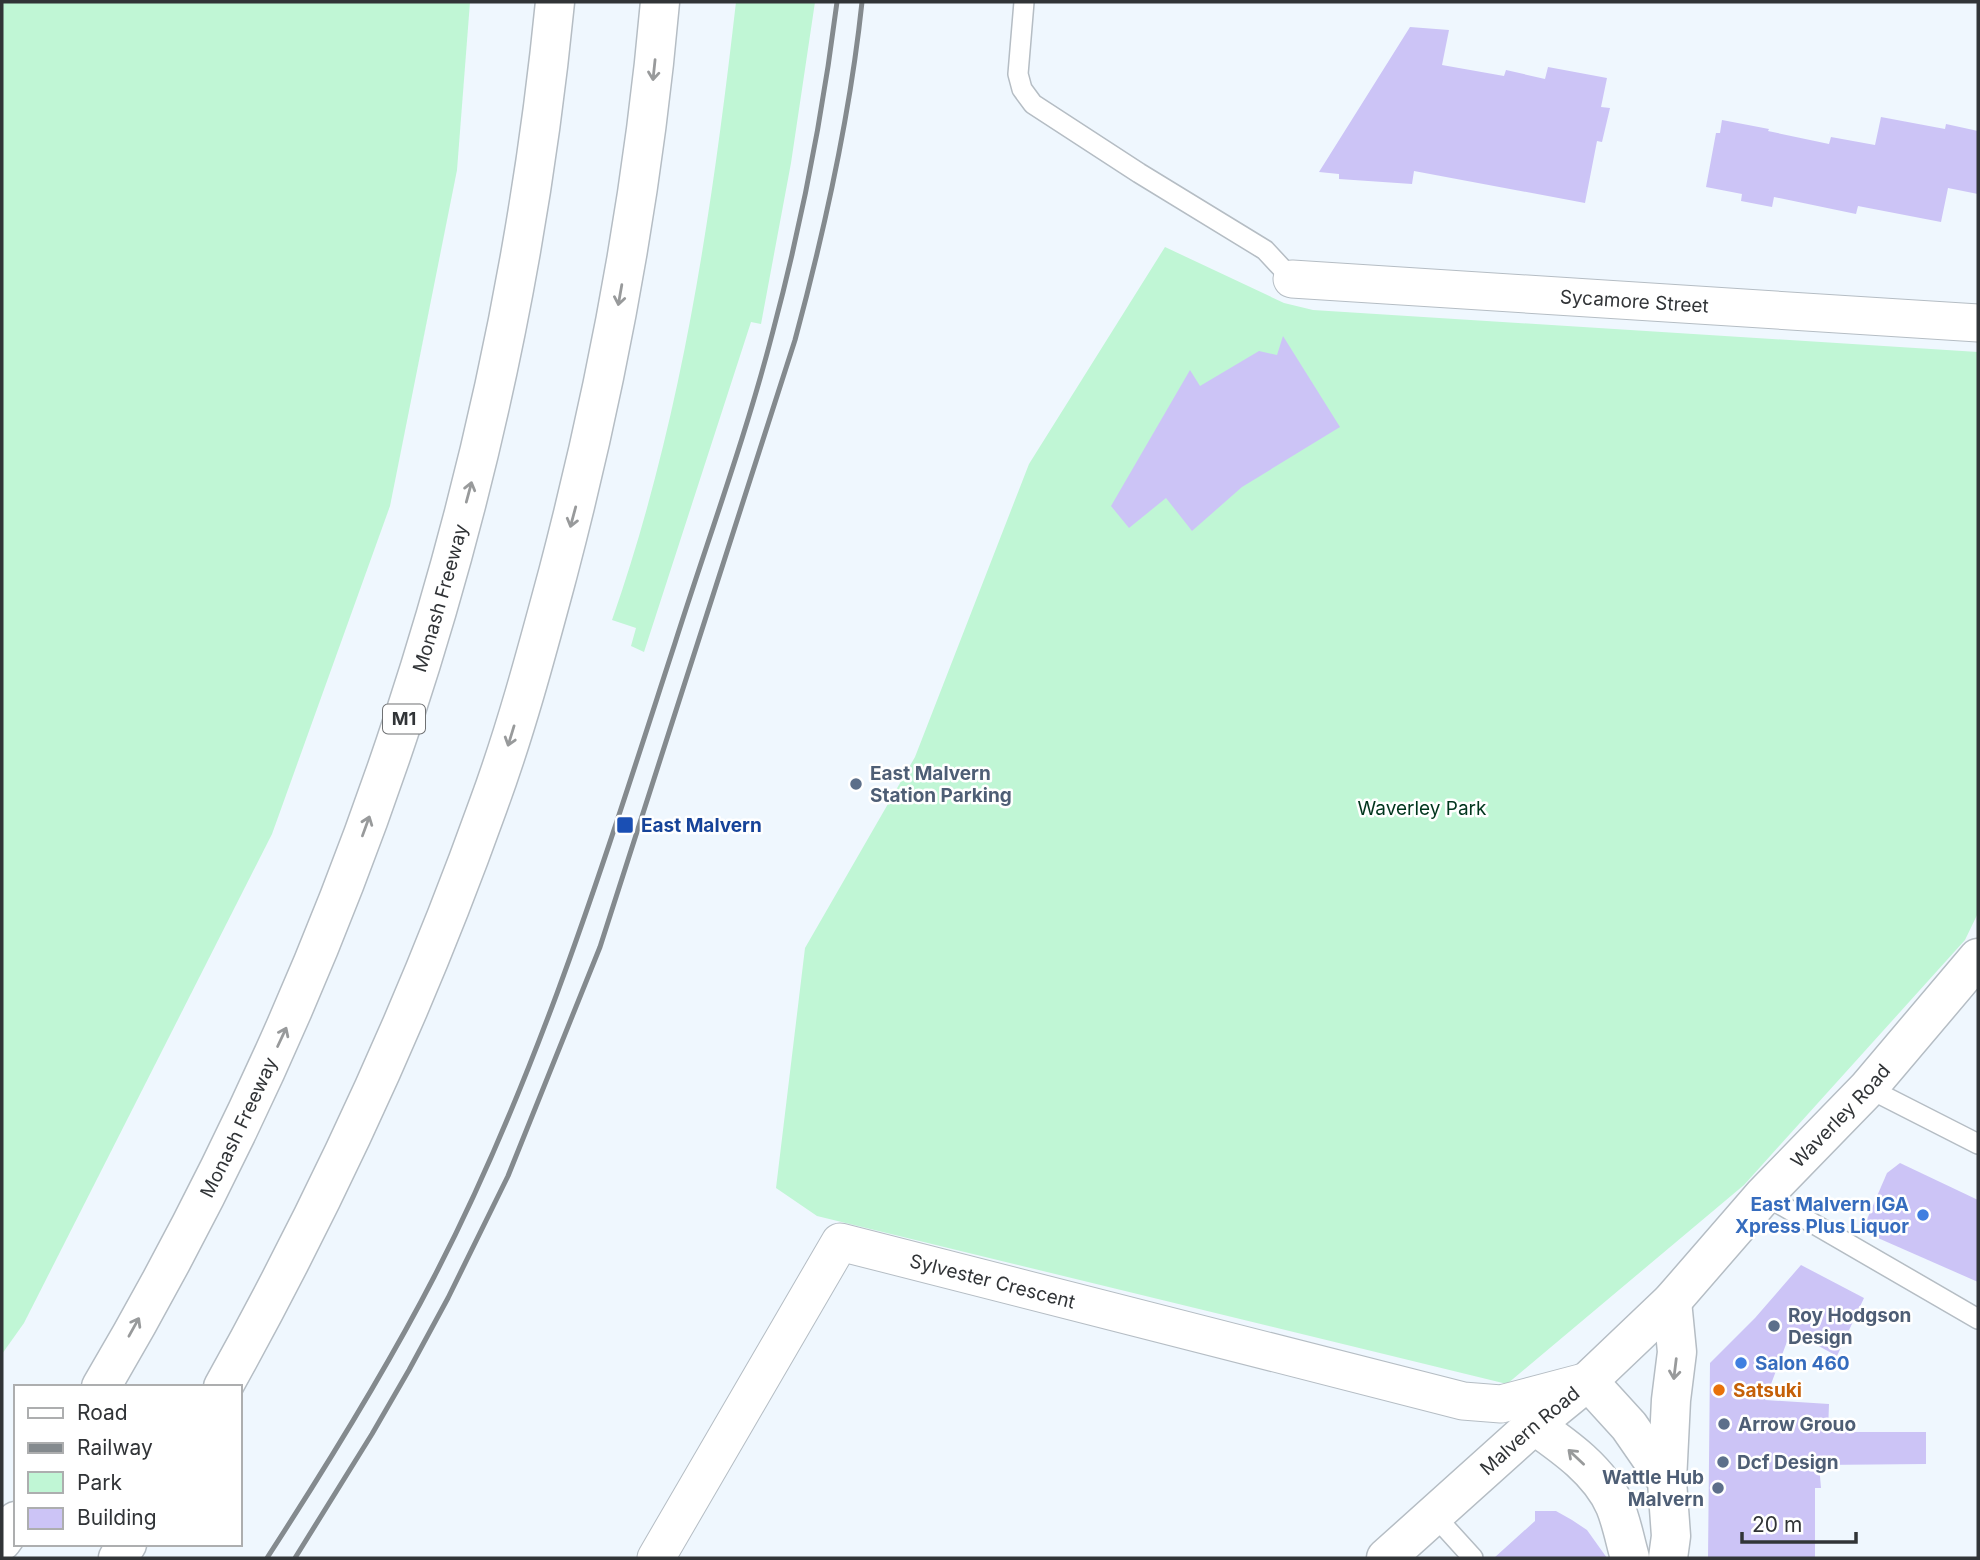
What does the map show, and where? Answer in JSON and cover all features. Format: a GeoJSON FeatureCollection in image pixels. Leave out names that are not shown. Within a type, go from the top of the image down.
{"type":"FeatureCollection","features":[{"type":"Feature","properties":{"kind":"main road","name":"Monash Freeway"},"geometry":{"type":"LineString","coordinates":[[102,1385],[177,1251],[286,1028],[341,893],[390,761],[432,630],[472,479],[502,349],[531,194],[555,2]]}},
{"type":"Feature","properties":{"kind":"main road"},"geometry":{"type":"LineString","coordinates":[[224,1385],[296,1252],[382,1072],[439,935],[501,765],[541,638],[577,502],[608,363],[636,208],[654,75],[660,2]]}},
{"type":"Feature","properties":{"kind":"main road","name":"Waverley Road"},"geometry":{"type":"LineString","coordinates":[[1672,1301],[1764,1195],[1868,1088],[1978,958]]}},
{"type":"Feature","properties":{"kind":"main road"},"geometry":{"type":"LineString","coordinates":[[1668,1558],[1671,1536],[1667,1481],[1671,1400],[1677,1352],[1672,1301]]}},
{"type":"Feature","properties":{"kind":"main road","name":"Malvern Road"},"geometry":{"type":"LineString","coordinates":[[1386,1558],[1534,1425],[1588,1381],[1672,1301]]}},
{"type":"Feature","properties":{"kind":"main road"},"geometry":{"type":"LineString","coordinates":[[1588,1381],[1629,1426],[1667,1481]]}},
{"type":"Feature","properties":{"kind":"main road"},"geometry":{"type":"LineString","coordinates":[[1534,1425],[1561,1444],[1598,1480],[1614,1503],[1630,1558]]}},
{"type":"Feature","properties":{"kind":"main road"},"geometry":{"type":"LineString","coordinates":[[2,1541],[14,1524]]}},
{"type":"Feature","properties":{"kind":"street","name":"Sycamore Street"},"geometry":{"type":"LineString","coordinates":[[1292,279],[1978,323]]}},
{"type":"Feature","properties":{"kind":"street","name":"Sylvester Crescent"},"geometry":{"type":"LineString","coordinates":[[656,1558],[840,1242],[1463,1401],[1501,1404],[1588,1381]]}},
{"type":"Feature","properties":{"kind":"street","name":"Sylvester Crescent"},"geometry":{"type":"LineString","coordinates":[[1501,1404],[1534,1425]]}},
{"type":"Feature","properties":{"kind":"lane"},"geometry":{"type":"LineString","coordinates":[[1024,2],[1018,74],[1022,89],[1033,104],[1265,250],[1292,279]]}},
{"type":"Feature","properties":{"kind":"lane"},"geometry":{"type":"LineString","coordinates":[[1868,1088],[1978,1144]]}},
{"type":"Feature","properties":{"kind":"lane"},"geometry":{"type":"LineString","coordinates":[[1764,1195],[1978,1319]]}},
{"type":"Feature","properties":{"kind":"lane"},"geometry":{"type":"LineString","coordinates":[[1434,1515],[1473,1558]]}},
{"type":"Feature","properties":{"kind":"green space"},"geometry":{"type":"Polygon","coordinates":[[[2,2],[470,2],[457,170],[390,506],[272,834],[24,1323],[2,1354],[2,2]]]}},
{"type":"Feature","properties":{"kind":"green space"},"geometry":{"type":"Polygon","coordinates":[[[736,2],[815,2],[791,163],[761,324],[751,322],[644,652],[631,646],[636,628],[612,620],[658,468],[676,392],[705,237],[736,2]]]}},
{"type":"Feature","properties":{"kind":"green space","name":"Waverley Park"},"geometry":{"type":"Polygon","coordinates":[[[1165,247],[1284,303],[1313,310],[1978,352],[1978,913],[1965,940],[1744,1185],[1507,1384],[817,1216],[776,1188],[805,948],[915,757],[1029,464],[1165,247]]]}},
{"type":"Feature","properties":{"kind":"building"},"geometry":{"type":"Polygon","coordinates":[[[1410,27],[1449,30],[1442,65],[1504,76],[1506,70],[1545,79],[1548,67],[1607,78],[1601,107],[1610,108],[1602,142],[1597,141],[1585,203],[1414,171],[1412,184],[1339,179],[1339,174],[1319,172],[1410,27]]]}},
{"type":"Feature","properties":{"kind":"building"},"geometry":{"type":"Polygon","coordinates":[[[1881,117],[1945,129],[1946,124],[1978,131],[1978,194],[1948,188],[1941,222],[1858,206],[1856,214],[1774,197],[1772,207],[1741,201],[1742,194],[1706,187],[1716,133],[1720,133],[1722,120],[1829,144],[1831,137],[1875,145],[1881,117]]]}},
{"type":"Feature","properties":{"kind":"building"},"geometry":{"type":"Polygon","coordinates":[[[1283,336],[1340,427],[1242,487],[1192,531],[1166,498],[1129,528],[1111,506],[1190,370],[1200,386],[1259,351],[1277,355],[1283,336]]]}},
{"type":"Feature","properties":{"kind":"building","name":"East Malvern IGA Xpress Plus Liquor"},"geometry":{"type":"Polygon","coordinates":[[[1900,1163],[1978,1200],[1978,1282],[1862,1231],[1887,1173],[1900,1163]]]}},
{"type":"Feature","properties":{"kind":"building"},"geometry":{"type":"Polygon","coordinates":[[[1801,1265],[1864,1298],[1837,1356],[1791,1331],[1765,1400],[1829,1404],[1828,1432],[1926,1432],[1926,1464],[1819,1465],[1821,1488],[1815,1488],[1815,1558],[1708,1558],[1710,1363],[1755,1318],[1801,1265]]]}},
{"type":"Feature","properties":{"kind":"building"},"geometry":{"type":"Polygon","coordinates":[[[1535,1511],[1556,1511],[1572,1520],[1587,1530],[1607,1558],[1494,1558],[1535,1521],[1535,1511]]]}},
{"type":"Feature","properties":{"kind":"railway"},"geometry":{"type":"LineString","coordinates":[[267,1558],[354,1420],[434,1277],[506,1123],[538,1045],[622,805],[762,370],[784,290],[811,167],[837,2]]}},
{"type":"Feature","properties":{"kind":"railway"},"geometry":{"type":"LineString","coordinates":[[295,1558],[372,1434],[448,1298],[508,1176],[600,947],[795,340],[835,172],[851,87],[862,2]]}},
{"type":"Feature","properties":{"kind":"place","name":"East Malvern Station Parking"},"geometry":{"type":"Point","coordinates":[856,784]}},
{"type":"Feature","properties":{"kind":"place","name":"East Malvern"},"geometry":{"type":"Point","coordinates":[625,825]}},
{"type":"Feature","properties":{"kind":"place","name":"East Malvern IGA Xpress Plus Liquor"},"geometry":{"type":"Point","coordinates":[1923,1215]}},
{"type":"Feature","properties":{"kind":"place","name":"Roy Hodgson Design"},"geometry":{"type":"Point","coordinates":[1774,1326]}},
{"type":"Feature","properties":{"kind":"place","name":"Salon 460"},"geometry":{"type":"Point","coordinates":[1741,1363]}},
{"type":"Feature","properties":{"kind":"place","name":"Satsuki"},"geometry":{"type":"Point","coordinates":[1719,1390]}},
{"type":"Feature","properties":{"kind":"place","name":"Arrow Grouo"},"geometry":{"type":"Point","coordinates":[1724,1424]}},
{"type":"Feature","properties":{"kind":"place","name":"Dcf Design"},"geometry":{"type":"Point","coordinates":[1723,1462]}},
{"type":"Feature","properties":{"kind":"place","name":"Wattle Hub Malvern"},"geometry":{"type":"Point","coordinates":[1718,1488]}}]}
